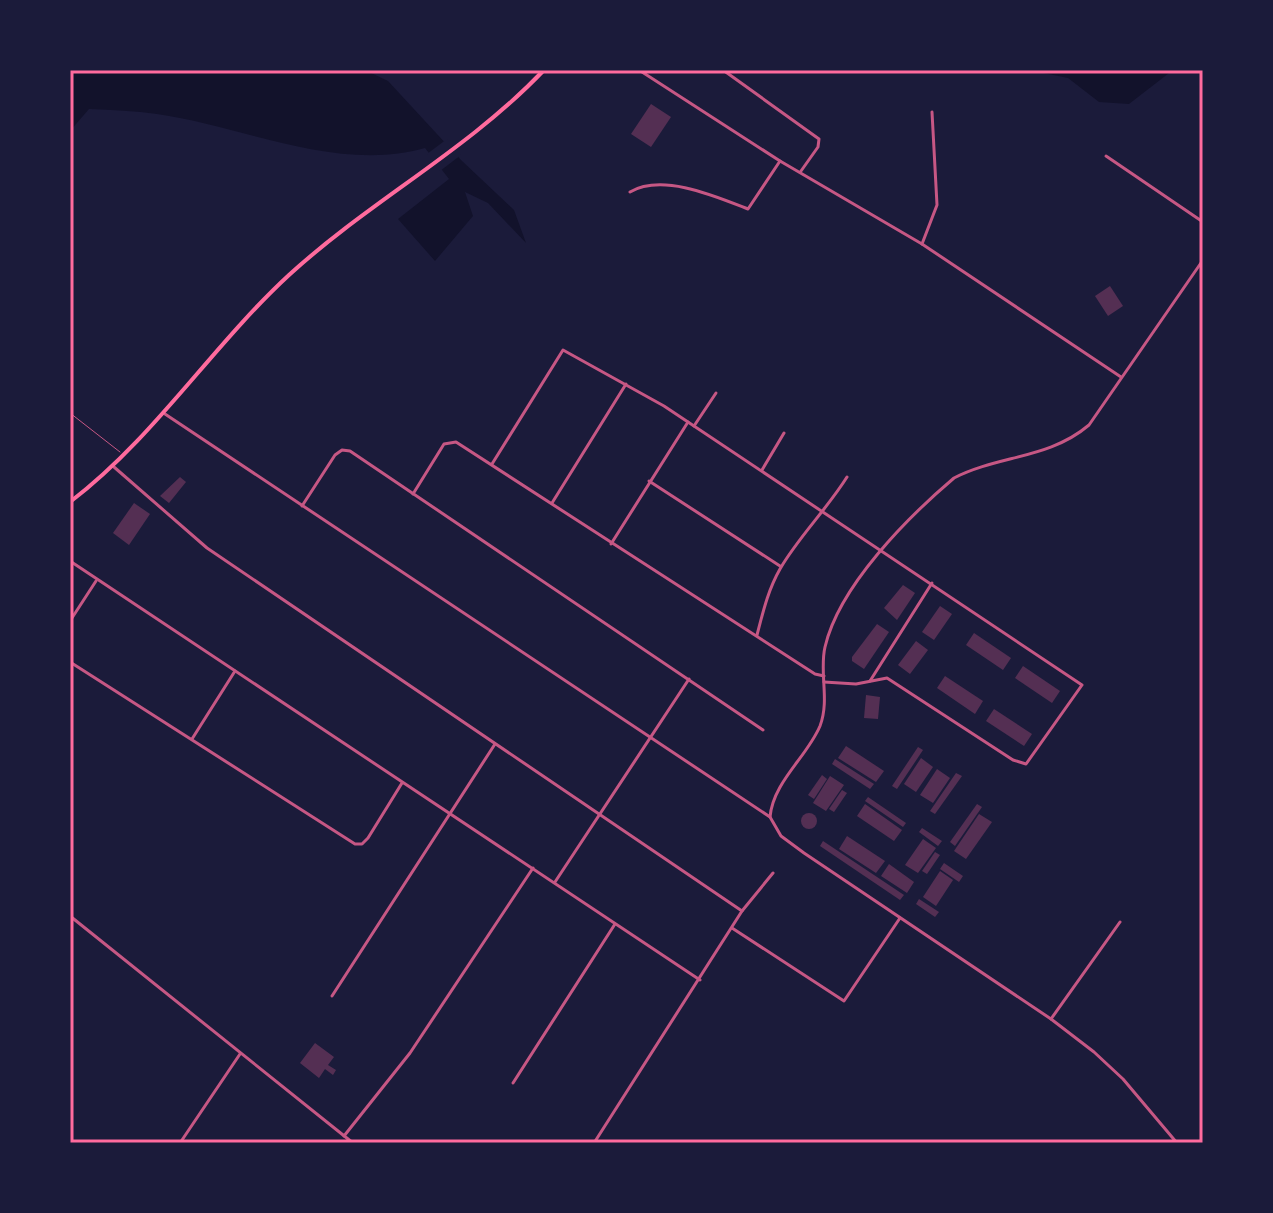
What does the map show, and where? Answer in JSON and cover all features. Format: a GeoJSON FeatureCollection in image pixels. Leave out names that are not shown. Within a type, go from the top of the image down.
{"type":"FeatureCollection","features":[{"type":"Feature","properties":{"kind":"main road"},"geometry":{"type":"LineString","coordinates":[[70,502],[125,456],[288,277],[499,115],[544,70]]}},
{"type":"Feature","properties":{"kind":"street"},"geometry":{"type":"LineString","coordinates":[[639,70],[780,161],[922,244],[1122,378]]}},
{"type":"Feature","properties":{"kind":"street"},"geometry":{"type":"LineString","coordinates":[[723,70],[819,139],[818,147],[800,173]]}},
{"type":"Feature","properties":{"kind":"street"},"geometry":{"type":"LineString","coordinates":[[922,244],[937,205],[932,112]]}},
{"type":"Feature","properties":{"kind":"street"},"geometry":{"type":"LineString","coordinates":[[1106,156],[1203,222]]}},
{"type":"Feature","properties":{"kind":"street"},"geometry":{"type":"LineString","coordinates":[[630,192],[643,184],[667,186],[721,198],[748,209],[780,161]]}},
{"type":"Feature","properties":{"kind":"street"},"geometry":{"type":"LineString","coordinates":[[770,817],[781,786],[800,762],[819,727],[824,652],[832,622],[884,550],[954,478],[974,468],[1050,451],[1070,442],[1089,425],[1203,260]]}},
{"type":"Feature","properties":{"kind":"street"},"geometry":{"type":"LineString","coordinates":[[492,464],[563,350],[688,422],[1082,685],[1026,764],[1013,760],[887,678],[870,682],[824,682]]}},
{"type":"Feature","properties":{"kind":"street"},"geometry":{"type":"LineString","coordinates":[[551,503],[626,384]]}},
{"type":"Feature","properties":{"kind":"street"},"geometry":{"type":"LineString","coordinates":[[694,426],[716,393]]}},
{"type":"Feature","properties":{"kind":"street"},"geometry":{"type":"LineString","coordinates":[[165,414],[770,817],[781,836],[1051,1019],[1123,1079],[1177,1143]]}},
{"type":"Feature","properties":{"kind":"street"},"geometry":{"type":"LineString","coordinates":[[611,544],[688,422]]}},
{"type":"Feature","properties":{"kind":"street"},"geometry":{"type":"LineString","coordinates":[[762,470],[784,433]]}},
{"type":"Feature","properties":{"kind":"street"},"geometry":{"type":"LineString","coordinates":[[412,495],[444,444],[450,441],[492,464],[611,544],[824,676]]}},
{"type":"Feature","properties":{"kind":"street"},"geometry":{"type":"LineString","coordinates":[[302,507],[335,455],[342,450],[350,451],[763,730]]}},
{"type":"Feature","properties":{"kind":"street"},"geometry":{"type":"LineString","coordinates":[[114,467],[207,548],[742,911]]}},
{"type":"Feature","properties":{"kind":"street"},"geometry":{"type":"LineString","coordinates":[[756,636],[767,596],[781,567],[826,512],[847,477]]}},
{"type":"Feature","properties":{"kind":"street"},"geometry":{"type":"LineString","coordinates":[[649,481],[781,567]]}},
{"type":"Feature","properties":{"kind":"street"},"geometry":{"type":"LineString","coordinates":[[70,561],[700,980]]}},
{"type":"Feature","properties":{"kind":"street"},"geometry":{"type":"LineString","coordinates":[[70,621],[97,579]]}},
{"type":"Feature","properties":{"kind":"street"},"geometry":{"type":"LineString","coordinates":[[870,682],[932,583]]}},
{"type":"Feature","properties":{"kind":"street"},"geometry":{"type":"LineString","coordinates":[[70,662],[355,844],[362,844],[402,783]]}},
{"type":"Feature","properties":{"kind":"street"},"geometry":{"type":"LineString","coordinates":[[192,739],[236,671]]}},
{"type":"Feature","properties":{"kind":"street"},"geometry":{"type":"LineString","coordinates":[[555,882],[689,679]]}},
{"type":"Feature","properties":{"kind":"street"},"geometry":{"type":"LineString","coordinates":[[332,996],[496,742]]}},
{"type":"Feature","properties":{"kind":"street"},"geometry":{"type":"LineString","coordinates":[[344,1136],[410,1053],[533,868]]}},
{"type":"Feature","properties":{"kind":"street"},"geometry":{"type":"LineString","coordinates":[[594,1143],[742,911],[773,873]]}},
{"type":"Feature","properties":{"kind":"street"},"geometry":{"type":"LineString","coordinates":[[70,916],[353,1143]]}},
{"type":"Feature","properties":{"kind":"street"},"geometry":{"type":"LineString","coordinates":[[732,928],[844,1001],[900,918]]}},
{"type":"Feature","properties":{"kind":"street"},"geometry":{"type":"LineString","coordinates":[[1051,1019],[1120,922]]}},
{"type":"Feature","properties":{"kind":"street"},"geometry":{"type":"LineString","coordinates":[[513,1083],[615,923]]}},
{"type":"Feature","properties":{"kind":"street"},"geometry":{"type":"LineString","coordinates":[[180,1143],[240,1054]]}},
{"type":"Feature","properties":{"kind":"lane"},"geometry":{"type":"LineString","coordinates":[[70,413],[125,456]]}},
{"type":"Feature","properties":{"kind":"shaded area"},"geometry":{"type":"Polygon","coordinates":[[[70,70],[365,70],[388,81],[461,160],[514,210],[526,243],[488,203],[465,192],[473,216],[435,261],[398,219],[449,179],[425,148],[392,154],[359,155],[291,145],[149,113],[89,109],[70,131],[70,70]]]}},
{"type":"Feature","properties":{"kind":"shaded area"},"geometry":{"type":"Polygon","coordinates":[[[1029,70],[1173,70],[1129,104],[1099,102],[1068,78],[1029,70]]]}},
{"type":"Feature","properties":{"kind":"pier"},"geometry":{"type":"Polygon","coordinates":[[[447,139],[461,155],[440,171],[427,154],[447,139]]]}},
{"type":"Feature","properties":{"kind":"building"},"geometry":{"type":"Polygon","coordinates":[[[651,104],[671,117],[651,147],[631,134],[651,104]]]}},
{"type":"Feature","properties":{"kind":"building"},"geometry":{"type":"Polygon","coordinates":[[[1110,286],[1123,306],[1108,316],[1095,296],[1110,286]]]}},
{"type":"Feature","properties":{"kind":"building"},"geometry":{"type":"Polygon","coordinates":[[[180,477],[186,482],[169,503],[160,496],[180,477]]]}},
{"type":"Feature","properties":{"kind":"building"},"geometry":{"type":"Polygon","coordinates":[[[134,503],[150,514],[129,545],[113,533],[134,503]]]}},
{"type":"Feature","properties":{"kind":"building"},"geometry":{"type":"Polygon","coordinates":[[[903,585],[915,593],[897,620],[884,608],[903,585]]]}},
{"type":"Feature","properties":{"kind":"building"},"geometry":{"type":"Polygon","coordinates":[[[940,606],[952,614],[934,640],[922,632],[940,606]]]}},
{"type":"Feature","properties":{"kind":"building"},"geometry":{"type":"Polygon","coordinates":[[[877,624],[889,632],[864,669],[852,661],[852,657],[877,624]]]}},
{"type":"Feature","properties":{"kind":"building"},"geometry":{"type":"Polygon","coordinates":[[[974,633],[1011,658],[1003,670],[966,645],[974,633]]]}},
{"type":"Feature","properties":{"kind":"building"},"geometry":{"type":"Polygon","coordinates":[[[916,641],[928,650],[910,674],[898,665],[916,641]]]}},
{"type":"Feature","properties":{"kind":"building"},"geometry":{"type":"Polygon","coordinates":[[[1023,666],[1060,691],[1052,703],[1015,678],[1023,666]]]}},
{"type":"Feature","properties":{"kind":"building"},"geometry":{"type":"Polygon","coordinates":[[[945,676],[983,701],[975,714],[937,688],[945,676]]]}},
{"type":"Feature","properties":{"kind":"building"},"geometry":{"type":"Polygon","coordinates":[[[866,695],[880,697],[878,719],[864,718],[866,695]]]}},
{"type":"Feature","properties":{"kind":"building"},"geometry":{"type":"Polygon","coordinates":[[[994,709],[1032,734],[1024,746],[986,721],[994,709]]]}},
{"type":"Feature","properties":{"kind":"building"},"geometry":{"type":"Polygon","coordinates":[[[846,746],[884,771],[876,782],[838,758],[846,746]]]}},
{"type":"Feature","properties":{"kind":"building"},"geometry":{"type":"Polygon","coordinates":[[[918,747],[923,750],[897,789],[892,786],[918,747]]]}},
{"type":"Feature","properties":{"kind":"building"},"geometry":{"type":"Polygon","coordinates":[[[921,758],[933,767],[916,792],[904,784],[921,758]]]}},
{"type":"Feature","properties":{"kind":"building"},"geometry":{"type":"Polygon","coordinates":[[[835,759],[874,784],[870,789],[832,764],[835,759]]]}},
{"type":"Feature","properties":{"kind":"building"},"geometry":{"type":"Polygon","coordinates":[[[937,769],[950,778],[933,803],[920,795],[937,769]]]}},
{"type":"Feature","properties":{"kind":"building"},"geometry":{"type":"Polygon","coordinates":[[[956,773],[962,776],[935,814],[930,811],[956,773]]]}},
{"type":"Feature","properties":{"kind":"building"},"geometry":{"type":"Polygon","coordinates":[[[822,775],[827,779],[814,799],[808,795],[822,775]]]}},
{"type":"Feature","properties":{"kind":"building"},"geometry":{"type":"Polygon","coordinates":[[[830,776],[844,785],[826,811],[813,803],[830,776]]]}},
{"type":"Feature","properties":{"kind":"building"},"geometry":{"type":"Polygon","coordinates":[[[842,790],[847,793],[834,812],[829,809],[842,790]]]}},
{"type":"Feature","properties":{"kind":"building"},"geometry":{"type":"Polygon","coordinates":[[[868,797],[906,823],[903,827],[865,801],[868,797]]]}},
{"type":"Feature","properties":{"kind":"building"},"geometry":{"type":"Polygon","coordinates":[[[865,804],[902,830],[894,841],[857,816],[865,804]]]}},
{"type":"Feature","properties":{"kind":"building"},"geometry":{"type":"Polygon","coordinates":[[[977,804],[982,807],[955,846],[950,842],[977,804]]]}},
{"type":"Feature","properties":{"kind":"building"},"geometry":{"type":"Polygon","coordinates":[[[806,813],[812,813],[817,821],[815,827],[806,829],[801,824],[801,818],[806,813]]]}},
{"type":"Feature","properties":{"kind":"building"},"geometry":{"type":"Polygon","coordinates":[[[979,814],[992,822],[966,859],[954,851],[979,814]]]}},
{"type":"Feature","properties":{"kind":"building"},"geometry":{"type":"Polygon","coordinates":[[[922,828],[942,841],[938,846],[919,832],[922,828]]]}},
{"type":"Feature","properties":{"kind":"building"},"geometry":{"type":"Polygon","coordinates":[[[847,836],[885,861],[876,873],[839,849],[847,836]]]}},
{"type":"Feature","properties":{"kind":"building"},"geometry":{"type":"Polygon","coordinates":[[[923,839],[936,848],[918,873],[905,865],[923,839]]]}},
{"type":"Feature","properties":{"kind":"building"},"geometry":{"type":"Polygon","coordinates":[[[823,841],[904,895],[900,900],[820,846],[823,841]]]}},
{"type":"Feature","properties":{"kind":"building"},"geometry":{"type":"Polygon","coordinates":[[[935,852],[940,855],[927,874],[922,871],[935,852]]]}},
{"type":"Feature","properties":{"kind":"building"},"geometry":{"type":"Polygon","coordinates":[[[944,863],[963,876],[959,882],[940,869],[944,863]]]}},
{"type":"Feature","properties":{"kind":"building"},"geometry":{"type":"Polygon","coordinates":[[[889,864],[914,882],[907,893],[881,876],[889,864]]]}},
{"type":"Feature","properties":{"kind":"building"},"geometry":{"type":"Polygon","coordinates":[[[940,871],[953,880],[936,906],[923,897],[940,871]]]}},
{"type":"Feature","properties":{"kind":"building"},"geometry":{"type":"Polygon","coordinates":[[[919,899],[939,912],[935,917],[916,904],[919,899]]]}},
{"type":"Feature","properties":{"kind":"building"},"geometry":{"type":"Polygon","coordinates":[[[315,1043],[334,1057],[328,1065],[336,1070],[333,1075],[325,1069],[319,1078],[300,1063],[315,1043]]]}}]}
